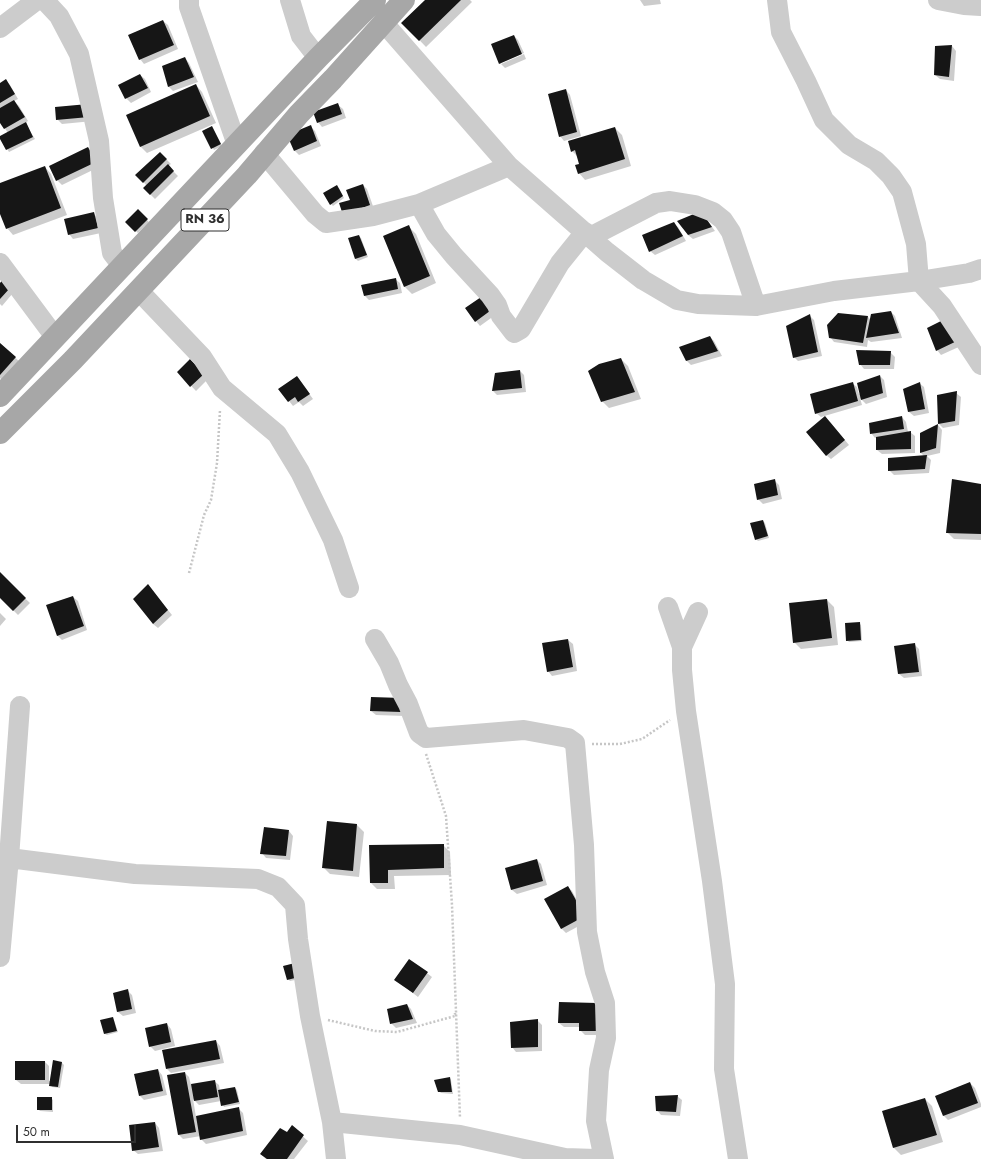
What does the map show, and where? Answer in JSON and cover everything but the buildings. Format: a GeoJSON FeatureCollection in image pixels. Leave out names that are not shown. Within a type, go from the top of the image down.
{"type":"FeatureCollection","features":[{"type":"Feature","properties":{"kind":"main road","name":"RN 36"},"geometry":{"type":"LineString","coordinates":[[0,396],[374,0]]}},
{"type":"Feature","properties":{"kind":"main road","name":"RN 36"},"geometry":{"type":"LineString","coordinates":[[0,433],[139,291],[247,175],[264,153],[404,0]]}},
{"type":"Feature","properties":{"kind":"street"},"geometry":{"type":"LineString","coordinates":[[0,28],[37,0]]}},
{"type":"Feature","properties":{"kind":"street"},"geometry":{"type":"LineString","coordinates":[[44,0],[59,16],[79,54],[99,141],[103,198],[112,253],[122,266]]}},
{"type":"Feature","properties":{"kind":"street"},"geometry":{"type":"LineString","coordinates":[[189,0],[190,7],[237,145]]}},
{"type":"Feature","properties":{"kind":"street"},"geometry":{"type":"LineString","coordinates":[[290,0],[301,36],[318,58]]}},
{"type":"Feature","properties":{"kind":"street"},"geometry":{"type":"LineString","coordinates":[[777,0],[781,32],[824,120],[849,145],[876,161],[891,176],[902,192],[916,244],[919,281],[942,306],[981,365]]}},
{"type":"Feature","properties":{"kind":"street"},"geometry":{"type":"LineString","coordinates":[[938,0],[964,5],[981,6]]}},
{"type":"Feature","properties":{"kind":"street"},"geometry":{"type":"LineString","coordinates":[[383,22],[509,166],[587,234],[643,280],[677,300],[698,304],[756,306],[834,291],[919,281],[969,273],[981,269]]}},
{"type":"Feature","properties":{"kind":"street"},"geometry":{"type":"LineString","coordinates":[[264,153],[315,214],[326,223],[374,216],[419,204],[509,166]]}},
{"type":"Feature","properties":{"kind":"street"},"geometry":{"type":"LineString","coordinates":[[419,204],[436,234],[490,295],[497,305],[501,316],[514,333],[521,329],[546,284],[560,263],[587,234],[656,203],[670,201],[695,205],[713,212],[723,220],[730,232],[756,306]]}},
{"type":"Feature","properties":{"kind":"street"},"geometry":{"type":"LineString","coordinates":[[0,263],[55,337]]}},
{"type":"Feature","properties":{"kind":"street"},"geometry":{"type":"LineString","coordinates":[[139,291],[202,357],[222,388],[277,434],[300,472],[333,540],[349,588]]}},
{"type":"Feature","properties":{"kind":"street"},"geometry":{"type":"LineString","coordinates":[[668,606],[682,647],[682,670],[686,711],[711,874],[725,984],[724,1069],[738,1159]]}},
{"type":"Feature","properties":{"kind":"street"},"geometry":{"type":"LineString","coordinates":[[682,647],[698,612]]}},
{"type":"Feature","properties":{"kind":"street"},"geometry":{"type":"LineString","coordinates":[[375,639],[389,663],[408,704],[419,733],[426,738],[524,730],[568,738],[575,743],[584,845],[587,932],[595,972],[605,1004],[606,1038],[599,1070],[596,1121],[604,1159]]}},
{"type":"Feature","properties":{"kind":"street"},"geometry":{"type":"LineString","coordinates":[[0,957],[20,706]]}},
{"type":"Feature","properties":{"kind":"street"},"geometry":{"type":"LineString","coordinates":[[9,858],[136,874],[258,879],[278,886],[295,905],[298,939],[310,1016],[332,1122],[336,1159]]}},
{"type":"Feature","properties":{"kind":"street"},"geometry":{"type":"LineString","coordinates":[[332,1122],[460,1135],[564,1158],[596,1159]]}},
{"type":"Feature","properties":{"kind":"path"},"geometry":{"type":"LineString","coordinates":[[190,573],[204,515],[211,500],[216,463],[222,388]]}},
{"type":"Feature","properties":{"kind":"path"},"geometry":{"type":"LineString","coordinates":[[575,743],[620,744],[642,739],[686,711]]}},
{"type":"Feature","properties":{"kind":"path"},"geometry":{"type":"LineString","coordinates":[[419,733],[446,816],[452,905],[460,1135]]}},
{"type":"Feature","properties":{"kind":"path"},"geometry":{"type":"LineString","coordinates":[[310,1016],[375,1031],[397,1032],[455,1016],[456,1010]]}}]}
